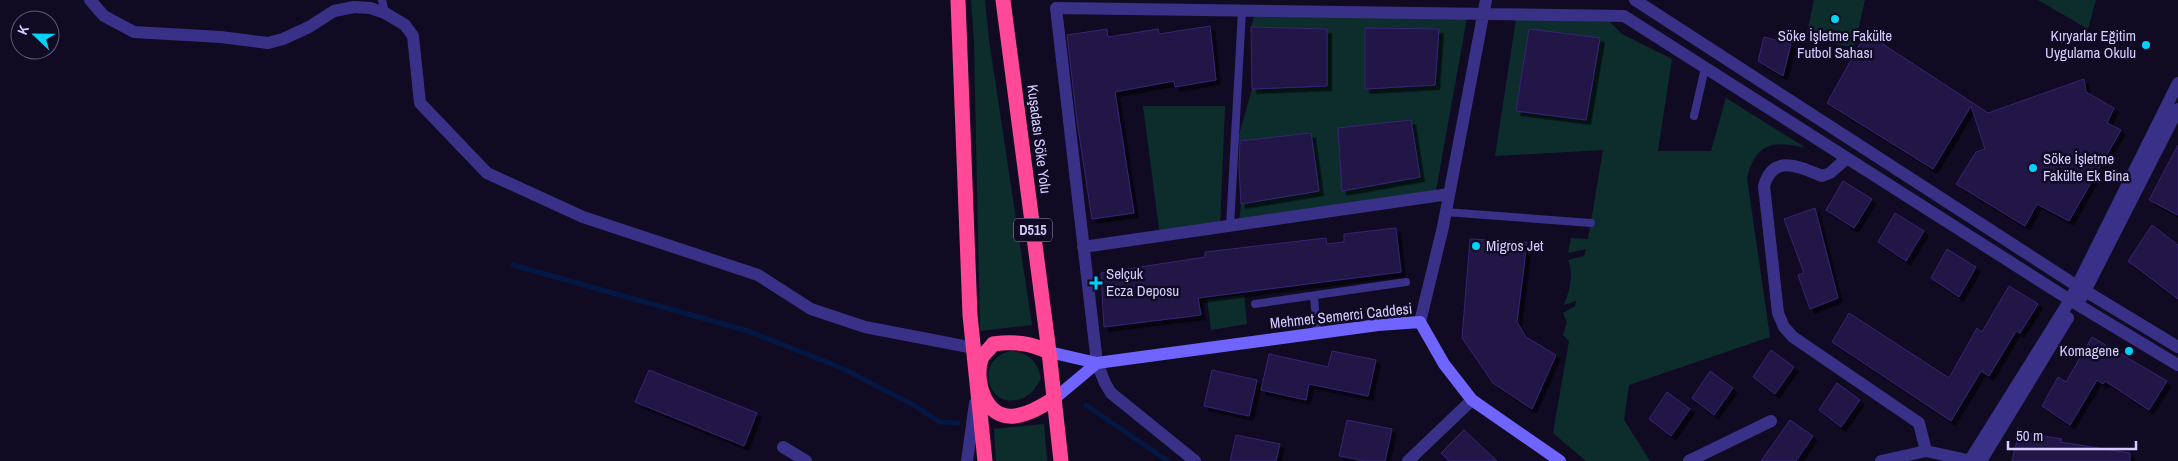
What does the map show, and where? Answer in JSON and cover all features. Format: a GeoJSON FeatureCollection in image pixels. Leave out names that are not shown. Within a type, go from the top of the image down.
{"type":"FeatureCollection","features":[{"type":"Feature","properties":{"kind":"highway"},"geometry":{"type":"LineString","coordinates":[[958,0],[970,315],[986,461]]}},
{"type":"Feature","properties":{"kind":"highway","name":"Kuşadası Söke Yolu"},"geometry":{"type":"LineString","coordinates":[[1003,0],[1049,352],[1061,461]]}},
{"type":"Feature","properties":{"kind":"highway"},"geometry":{"type":"LineString","coordinates":[[974,348],[993,344],[1020,343],[1049,352]]}},
{"type":"Feature","properties":{"kind":"highway"},"geometry":{"type":"LineString","coordinates":[[993,344],[982,358],[978,381],[985,402],[998,413],[1014,417],[1034,410],[1054,398]]}},
{"type":"Feature","properties":{"kind":"street"},"geometry":{"type":"LineString","coordinates":[[90,0],[104,16],[134,32],[221,37],[268,43],[283,39],[309,27],[334,10],[384,6],[406,25],[413,36],[420,103],[487,173],[583,217],[758,275],[811,309],[865,327],[974,348]]}},
{"type":"Feature","properties":{"kind":"street"},"geometry":{"type":"LineString","coordinates":[[1420,322],[1449,194],[1486,0]]}},
{"type":"Feature","properties":{"kind":"street"},"geometry":{"type":"LineString","coordinates":[[1637,24],[1638,1]]}},
{"type":"Feature","properties":{"kind":"street"},"geometry":{"type":"LineString","coordinates":[[1638,1],[2081,288],[2178,347]]}},
{"type":"Feature","properties":{"kind":"street"},"geometry":{"type":"LineString","coordinates":[[1195,461],[1112,393],[1105,383],[1097,363],[1083,247],[1060,4],[1242,11],[1624,16],[2074,302],[2178,365]]}},
{"type":"Feature","properties":{"kind":"street"},"geometry":{"type":"LineString","coordinates":[[1981,461],[2074,302],[2178,83]]}},
{"type":"Feature","properties":{"kind":"street"},"geometry":{"type":"LineString","coordinates":[[2081,288],[2178,109]]}},
{"type":"Feature","properties":{"kind":"street"},"geometry":{"type":"LineString","coordinates":[[1847,158],[1830,173],[1822,176],[1798,166],[1784,165],[1773,170],[1765,180],[1764,186],[1778,313],[1784,327],[1793,337],[1920,423],[1926,451]]}},
{"type":"Feature","properties":{"kind":"street"},"geometry":{"type":"LineString","coordinates":[[1083,247],[1449,194]]}},
{"type":"Feature","properties":{"kind":"street"},"geometry":{"type":"LineString","coordinates":[[1881,461],[1926,451],[1971,461],[2074,302]]}},
{"type":"Feature","properties":{"kind":"street","name":"Mehmet Semerci Caddesi"},"geometry":{"type":"LineString","coordinates":[[1049,352],[1097,363],[1317,333],[1420,322],[1444,364],[1472,400],[1560,461]]}},
{"type":"Feature","properties":{"kind":"street"},"geometry":{"type":"LineString","coordinates":[[1054,398],[1097,363]]}},
{"type":"Feature","properties":{"kind":"street"},"geometry":{"type":"LineString","coordinates":[[967,461],[978,381]]}},
{"type":"Feature","properties":{"kind":"street"},"geometry":{"type":"LineString","coordinates":[[1408,461],[1472,400]]}},
{"type":"Feature","properties":{"kind":"street"},"geometry":{"type":"LineString","coordinates":[[1689,461],[1771,421]]}},
{"type":"Feature","properties":{"kind":"street"},"geometry":{"type":"LineString","coordinates":[[782,447],[806,461]]}},
{"type":"Feature","properties":{"kind":"lane"},"geometry":{"type":"LineString","coordinates":[[1230,226],[1242,11]]}},
{"type":"Feature","properties":{"kind":"lane"},"geometry":{"type":"LineString","coordinates":[[1694,116],[1706,68]]}},
{"type":"Feature","properties":{"kind":"lane"},"geometry":{"type":"LineString","coordinates":[[1445,212],[1591,223]]}},
{"type":"Feature","properties":{"kind":"lane"},"geometry":{"type":"LineString","coordinates":[[1255,304],[1406,282]]}},
{"type":"Feature","properties":{"kind":"lane"},"geometry":{"type":"LineString","coordinates":[[1314,296],[1317,333]]}},
{"type":"Feature","properties":{"kind":"green space"},"geometry":{"type":"Polygon","coordinates":[[[971,0],[985,0],[989,40],[1032,325],[980,331],[974,41],[971,0]]]}},
{"type":"Feature","properties":{"kind":"green space","name":"Söke İşletme Fakülte Futbol Sahası"},"geometry":{"type":"Polygon","coordinates":[[[1814,0],[1865,0],[1854,48],[1806,37],[1814,0]]]}},
{"type":"Feature","properties":{"kind":"green space"},"geometry":{"type":"Polygon","coordinates":[[[2038,0],[2096,0],[2088,29],[2038,0]]]}},
{"type":"Feature","properties":{"kind":"green space"},"geometry":{"type":"Polygon","coordinates":[[[1254,16],[1467,18],[1435,196],[1239,224],[1241,204],[1319,190],[1311,133],[1237,142],[1252,89],[1327,85],[1327,29],[1251,27],[1254,16]],[[1365,29],[1365,89],[1435,85],[1365,29]],[[1411,120],[1338,128],[1342,191],[1420,177],[1411,120]]]}},
{"type":"Feature","properties":{"kind":"green space"},"geometry":{"type":"Polygon","coordinates":[[[1516,19],[1610,22],[1622,34],[1672,59],[1658,151],[1711,151],[1726,98],[1806,148],[1784,144],[1768,146],[1755,157],[1747,178],[1770,337],[1629,385],[1624,420],[1650,461],[1586,461],[1553,433],[1569,341],[1563,335],[1567,322],[1563,313],[1575,306],[1576,301],[1564,305],[1571,271],[1568,260],[1584,256],[1586,249],[1568,253],[1571,238],[1588,239],[1603,150],[1495,156],[1516,19]],[[1529,29],[1516,111],[1586,120],[1600,38],[1529,29]]]}},
{"type":"Feature","properties":{"kind":"green space"},"geometry":{"type":"Polygon","coordinates":[[[1143,106],[1225,106],[1220,227],[1160,236],[1143,106]]]}},
{"type":"Feature","properties":{"kind":"green space"},"geometry":{"type":"Polygon","coordinates":[[[1244,295],[1247,324],[1211,330],[1207,299],[1244,295]]]}},
{"type":"Feature","properties":{"kind":"green space"},"geometry":{"type":"Polygon","coordinates":[[[1012,351],[1024,354],[1032,359],[1041,378],[1027,396],[1008,400],[999,397],[993,390],[989,381],[989,372],[992,363],[1000,355],[1012,351]]]}},
{"type":"Feature","properties":{"kind":"green space"},"geometry":{"type":"Polygon","coordinates":[[[1044,424],[1047,461],[996,461],[994,429],[1044,424]]]}},
{"type":"Feature","properties":{"kind":"building"},"geometry":{"type":"Polygon","coordinates":[[[1210,26],[1216,80],[1175,87],[1174,81],[1115,92],[1134,213],[1092,219],[1077,121],[1067,35],[1107,29],[1108,37],[1158,29],[1159,34],[1210,26]]]}},
{"type":"Feature","properties":{"kind":"building"},"geometry":{"type":"Polygon","coordinates":[[[1251,27],[1327,29],[1327,86],[1252,89],[1251,27]]]}},
{"type":"Feature","properties":{"kind":"building"},"geometry":{"type":"Polygon","coordinates":[[[1365,28],[1439,29],[1435,85],[1365,89],[1365,28]]]}},
{"type":"Feature","properties":{"kind":"building"},"geometry":{"type":"Polygon","coordinates":[[[1529,29],[1600,38],[1586,120],[1516,111],[1529,29]]]}},
{"type":"Feature","properties":{"kind":"building"},"geometry":{"type":"Polygon","coordinates":[[[1866,33],[1988,113],[2084,79],[2086,92],[2114,108],[2107,123],[2121,130],[2069,221],[2037,204],[2025,226],[1956,184],[1976,152],[1985,149],[1971,106],[1933,169],[1827,103],[1866,33]]]}},
{"type":"Feature","properties":{"kind":"building"},"geometry":{"type":"Polygon","coordinates":[[[1764,37],[1791,44],[1783,76],[1758,61],[1764,37]]]}},
{"type":"Feature","properties":{"kind":"building"},"geometry":{"type":"Polygon","coordinates":[[[1411,120],[1420,177],[1342,191],[1338,128],[1411,120]]]}},
{"type":"Feature","properties":{"kind":"building"},"geometry":{"type":"Polygon","coordinates":[[[1311,133],[1319,191],[1241,204],[1240,141],[1311,133]]]}},
{"type":"Feature","properties":{"kind":"building"},"geometry":{"type":"Polygon","coordinates":[[[2178,145],[2178,215],[2149,200],[2178,145]]]}},
{"type":"Feature","properties":{"kind":"building"},"geometry":{"type":"Polygon","coordinates":[[[1843,181],[1872,199],[1854,228],[1826,210],[1843,181]]]}},
{"type":"Feature","properties":{"kind":"building"},"geometry":{"type":"Polygon","coordinates":[[[1815,208],[1838,298],[1810,309],[1798,275],[1804,273],[1784,219],[1815,208]]]}},
{"type":"Feature","properties":{"kind":"building"},"geometry":{"type":"Polygon","coordinates":[[[1895,213],[1924,231],[1906,261],[1878,242],[1895,213]]]}},
{"type":"Feature","properties":{"kind":"building"},"geometry":{"type":"Polygon","coordinates":[[[2152,225],[2178,245],[2178,299],[2128,261],[2152,225]]]}},
{"type":"Feature","properties":{"kind":"building"},"geometry":{"type":"Polygon","coordinates":[[[1396,228],[1401,272],[1198,298],[1201,315],[1104,327],[1101,273],[1205,257],[1205,252],[1326,238],[1327,244],[1344,242],[1344,234],[1396,228]]]}},
{"type":"Feature","properties":{"kind":"building"},"geometry":{"type":"Polygon","coordinates":[[[1470,239],[1527,242],[1517,322],[1526,337],[1556,355],[1532,409],[1493,383],[1462,338],[1470,239]]]}},
{"type":"Feature","properties":{"kind":"building"},"geometry":{"type":"Polygon","coordinates":[[[1947,249],[1976,267],[1959,297],[1931,278],[1947,249]]]}},
{"type":"Feature","properties":{"kind":"building"},"geometry":{"type":"Polygon","coordinates":[[[2009,286],[2038,304],[2020,333],[2016,331],[1989,376],[1981,371],[1951,421],[1832,342],[1849,313],[1949,378],[1977,328],[1982,332],[2009,286]]]}},
{"type":"Feature","properties":{"kind":"building"},"geometry":{"type":"Polygon","coordinates":[[[2092,337],[2167,381],[2149,410],[2105,381],[2103,384],[2097,380],[2070,425],[2042,406],[2058,377],[2066,382],[2092,337]]]}},
{"type":"Feature","properties":{"kind":"building"},"geometry":{"type":"Polygon","coordinates":[[[1771,350],[1794,367],[1775,394],[1753,377],[1771,350]]]}},
{"type":"Feature","properties":{"kind":"building"},"geometry":{"type":"Polygon","coordinates":[[[1332,351],[1376,360],[1368,396],[1309,384],[1306,400],[1261,390],[1269,354],[1328,367],[1332,351]]]}},
{"type":"Feature","properties":{"kind":"building"},"geometry":{"type":"Polygon","coordinates":[[[649,370],[757,413],[744,446],[635,402],[649,370]]]}},
{"type":"Feature","properties":{"kind":"building"},"geometry":{"type":"Polygon","coordinates":[[[1212,370],[1257,380],[1249,416],[1204,406],[1212,370]]]}},
{"type":"Feature","properties":{"kind":"building"},"geometry":{"type":"Polygon","coordinates":[[[1710,371],[1733,388],[1714,415],[1692,398],[1710,371]]]}},
{"type":"Feature","properties":{"kind":"building"},"geometry":{"type":"Polygon","coordinates":[[[1837,383],[1860,400],[1841,427],[1819,410],[1837,383]]]}},
{"type":"Feature","properties":{"kind":"building"},"geometry":{"type":"Polygon","coordinates":[[[1667,392],[1690,409],[1671,436],[1649,419],[1667,392]]]}},
{"type":"Feature","properties":{"kind":"building"},"geometry":{"type":"Polygon","coordinates":[[[1347,420],[1392,429],[1385,461],[1365,461],[1339,456],[1347,420]]]}},
{"type":"Feature","properties":{"kind":"building"},"geometry":{"type":"Polygon","coordinates":[[[1790,420],[1813,436],[1796,461],[1761,461],[1790,420]]]}},
{"type":"Feature","properties":{"kind":"building"},"geometry":{"type":"Polygon","coordinates":[[[1464,430],[1497,461],[1449,461],[1441,453],[1464,430]]]}},
{"type":"Feature","properties":{"kind":"building"},"geometry":{"type":"Polygon","coordinates":[[[2019,432],[2062,439],[2060,442],[2130,453],[2130,461],[2012,461],[2019,432]]]}},
{"type":"Feature","properties":{"kind":"building"},"geometry":{"type":"Polygon","coordinates":[[[1236,435],[1280,444],[1276,461],[1230,461],[1236,435]]]}},
{"type":"Feature","properties":{"kind":"waterway"},"geometry":{"type":"LineString","coordinates":[[513,265],[748,331],[842,368],[915,406],[940,422],[958,423]]}},
{"type":"Feature","properties":{"kind":"waterway"},"geometry":{"type":"LineString","coordinates":[[1086,405],[1168,461]]}},
{"type":"Feature","properties":{"kind":"place","name":"Söke İşletme Fakülte Futbol Sahası"},"geometry":{"type":"Point","coordinates":[1835,19]}},
{"type":"Feature","properties":{"kind":"place","name":"Kıryarlar Eğitim Uygulama Okulu"},"geometry":{"type":"Point","coordinates":[2146,45]}},
{"type":"Feature","properties":{"kind":"place","name":"Söke İşletme Fakülte Ek Bina"},"geometry":{"type":"Point","coordinates":[2033,168]}},
{"type":"Feature","properties":{"kind":"place","name":"Migros Jet"},"geometry":{"type":"Point","coordinates":[1476,246]}},
{"type":"Feature","properties":{"kind":"place","name":"Selçuk Ecza Deposu"},"geometry":{"type":"Point","coordinates":[1096,283]}},
{"type":"Feature","properties":{"kind":"place","name":"Komagene"},"geometry":{"type":"Point","coordinates":[2129,351]}}]}
